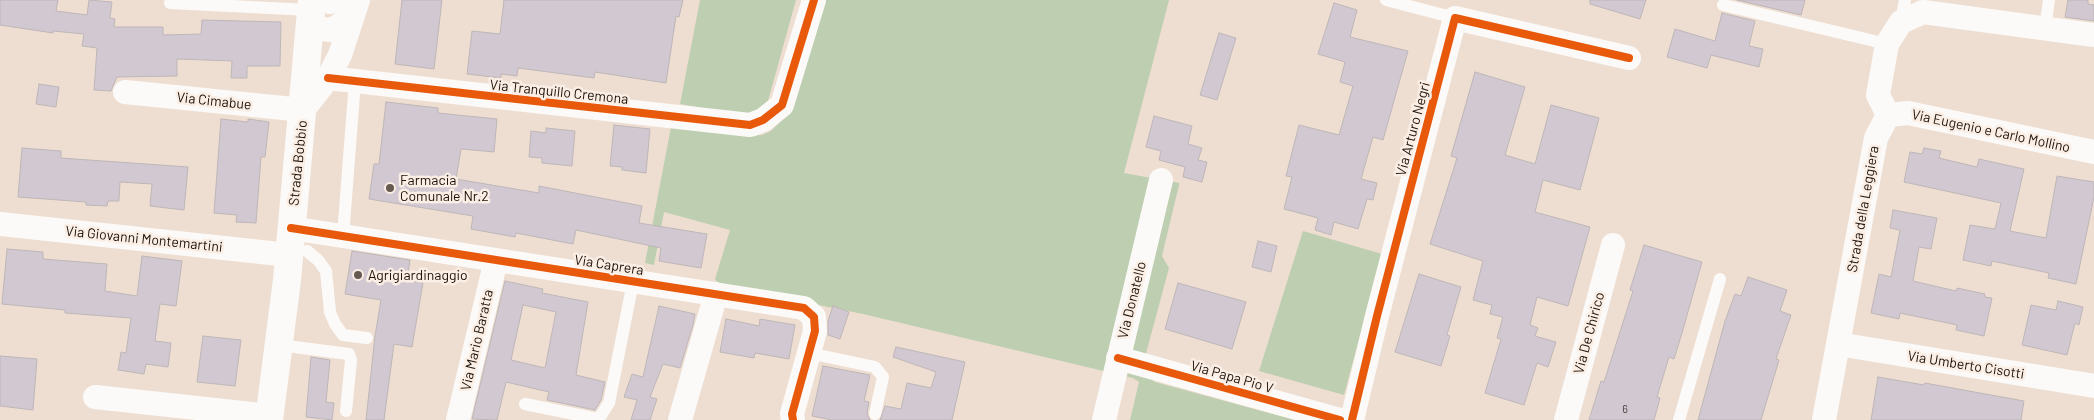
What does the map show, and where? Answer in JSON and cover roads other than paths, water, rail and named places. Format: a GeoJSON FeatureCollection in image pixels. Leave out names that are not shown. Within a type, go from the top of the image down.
{"type":"FeatureCollection","features":[{"type":"Feature","properties":{"kind":"main road","name":"Strada Bobbio"},"geometry":{"type":"LineString","coordinates":[[269,418],[294,254],[303,110],[315,10]]}},
{"type":"Feature","properties":{"kind":"street","name":"Via Tranquillo Cremona"},"geometry":{"type":"LineString","coordinates":[[328,78],[750,124],[764,120],[782,104],[814,0]]}},
{"type":"Feature","properties":{"kind":"street"},"geometry":{"type":"LineString","coordinates":[[330,2],[351,5],[332,30],[315,10],[330,2]]}},
{"type":"Feature","properties":{"kind":"street"},"geometry":{"type":"LineString","coordinates":[[303,110],[328,78],[340,55],[351,5]]}},
{"type":"Feature","properties":{"kind":"street"},"geometry":{"type":"LineString","coordinates":[[1888,115],[1878,95],[1886,44],[1903,11],[1923,12],[2094,35]]}},
{"type":"Feature","properties":{"kind":"street"},"geometry":{"type":"LineString","coordinates":[[1455,18],[1629,58]]}},
{"type":"Feature","properties":{"kind":"street","name":"Via Arturo Negri"},"geometry":{"type":"LineString","coordinates":[[1352,420],[1376,316],[1455,18]]}},
{"type":"Feature","properties":{"kind":"street","name":"Via Cimabue"},"geometry":{"type":"LineString","coordinates":[[125,92],[303,110]]}},
{"type":"Feature","properties":{"kind":"street","name":"Via Eugenio e Carlo Mollino"},"geometry":{"type":"LineString","coordinates":[[1888,115],[1908,113],[2094,152]]}},
{"type":"Feature","properties":{"kind":"street","name":"Strada della Leggiera"},"geometry":{"type":"LineString","coordinates":[[1824,420],[1876,138],[1888,115]]}},
{"type":"Feature","properties":{"kind":"street","name":"Via Donatello"},"geometry":{"type":"LineString","coordinates":[[1104,420],[1161,180]]}},
{"type":"Feature","properties":{"kind":"street","name":"Via Giovanni Montemartini"},"geometry":{"type":"LineString","coordinates":[[0,224],[294,254]]}},
{"type":"Feature","properties":{"kind":"street","name":"Via Caprera"},"geometry":{"type":"LineString","coordinates":[[294,254],[343,236],[804,308],[814,317],[814,330],[792,414],[793,420]]}},
{"type":"Feature","properties":{"kind":"street","name":"Via De Chirico"},"geometry":{"type":"LineString","coordinates":[[1566,420],[1613,245]]}},
{"type":"Feature","properties":{"kind":"street","name":"Via Mario Baratta"},"geometry":{"type":"LineString","coordinates":[[458,420],[496,260]]}},
{"type":"Feature","properties":{"kind":"street"},"geometry":{"type":"LineString","coordinates":[[680,420],[716,294]]}},
{"type":"Feature","properties":{"kind":"street","name":"Via Umberto Cisotti"},"geometry":{"type":"LineString","coordinates":[[1838,344],[2094,386]]}},
{"type":"Feature","properties":{"kind":"street","name":"Via Papa Pio V"},"geometry":{"type":"LineString","coordinates":[[1118,358],[1340,420]]}},
{"type":"Feature","properties":{"kind":"street","name":"Strada Bobbio"},"geometry":{"type":"LineString","coordinates":[[96,397],[269,418]]}},
{"type":"Feature","properties":{"kind":"lane"},"geometry":{"type":"LineString","coordinates":[[1386,0],[1455,18]]}},
{"type":"Feature","properties":{"kind":"lane"},"geometry":{"type":"LineString","coordinates":[[2045,28],[2049,0]]}},
{"type":"Feature","properties":{"kind":"lane"},"geometry":{"type":"LineString","coordinates":[[170,3],[315,10]]}},
{"type":"Feature","properties":{"kind":"lane"},"geometry":{"type":"LineString","coordinates":[[1723,5],[1886,44]]}},
{"type":"Feature","properties":{"kind":"lane"},"geometry":{"type":"LineString","coordinates":[[343,236],[355,81]]}},
{"type":"Feature","properties":{"kind":"lane"},"geometry":{"type":"LineString","coordinates":[[294,254],[318,260],[326,271],[330,312],[335,324],[343,334],[342,353]]}},
{"type":"Feature","properties":{"kind":"lane"},"geometry":{"type":"LineString","coordinates":[[1679,420],[1720,279]]}},
{"type":"Feature","properties":{"kind":"lane"},"geometry":{"type":"LineString","coordinates":[[524,404],[598,420],[610,403],[633,282]]}},
{"type":"Feature","properties":{"kind":"lane"},"geometry":{"type":"LineString","coordinates":[[343,334],[367,338]]}},
{"type":"Feature","properties":{"kind":"lane"},"geometry":{"type":"LineString","coordinates":[[279,345],[349,354],[351,360],[346,410]]}},
{"type":"Feature","properties":{"kind":"lane"},"geometry":{"type":"LineString","coordinates":[[808,353],[875,367],[882,378],[875,414]]}},
{"type":"Feature","properties":{"kind":"place","name":"Farmacia Comunale Nr.2"},"geometry":{"type":"Point","coordinates":[390,188]}},
{"type":"Feature","properties":{"kind":"place","name":"Agrigiardinaggio"},"geometry":{"type":"Point","coordinates":[358,275]}}]}
